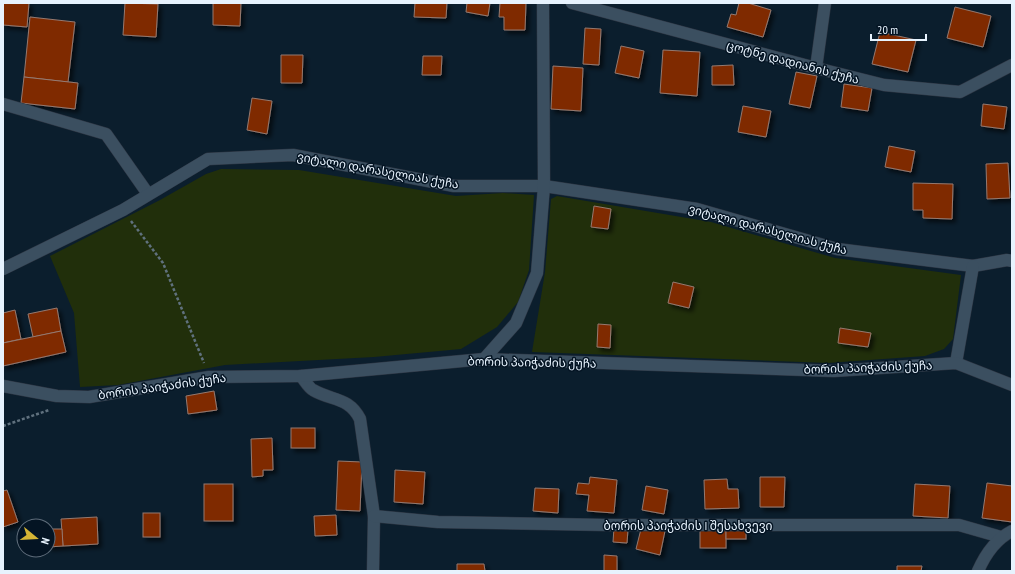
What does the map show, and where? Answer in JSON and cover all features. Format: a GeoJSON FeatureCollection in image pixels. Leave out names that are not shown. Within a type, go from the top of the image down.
{"type":"FeatureCollection","features":[{"type":"Feature","properties":{"kind":"street"},"geometry":{"type":"LineString","coordinates":[[484,359],[516,323],[537,273],[544,186],[543,3]]}},
{"type":"Feature","properties":{"kind":"street","name":"ცოტნე დადიანის ქუჩა"},"geometry":{"type":"LineString","coordinates":[[572,3],[884,85],[960,92],[1012,65]]}},
{"type":"Feature","properties":{"kind":"street"},"geometry":{"type":"LineString","coordinates":[[816,68],[825,3]]}},
{"type":"Feature","properties":{"kind":"street"},"geometry":{"type":"LineString","coordinates":[[3,104],[106,134],[148,194]]}},
{"type":"Feature","properties":{"kind":"street","name":"ვიტალი დარასელიას ქუჩა"},"geometry":{"type":"LineString","coordinates":[[3,269],[123,210],[208,159],[293,155],[454,186],[544,186],[697,209],[837,249],[973,266],[1012,260]]}},
{"type":"Feature","properties":{"kind":"street"},"geometry":{"type":"LineString","coordinates":[[956,363],[973,266]]}},
{"type":"Feature","properties":{"kind":"street","name":"ბორის პაიჭაძის ქუჩა"},"geometry":{"type":"LineString","coordinates":[[3,386],[57,396],[89,397],[209,377],[301,376],[484,359],[834,371],[956,363],[1012,385]]}},
{"type":"Feature","properties":{"kind":"street"},"geometry":{"type":"LineString","coordinates":[[301,376],[312,390],[346,403],[355,409],[360,419],[374,516],[373,571]]}},
{"type":"Feature","properties":{"kind":"street","name":"ბორის პაიჭაძის I შესახვევი"},"geometry":{"type":"LineString","coordinates":[[374,516],[438,522],[607,525],[959,525],[1007,534]]}},
{"type":"Feature","properties":{"kind":"street"},"geometry":{"type":"LineString","coordinates":[[978,571],[982,561],[1007,534]]}},
{"type":"Feature","properties":{"kind":"path"},"geometry":{"type":"LineString","coordinates":[[123,210],[163,263],[209,377]]}},
{"type":"Feature","properties":{"kind":"path"},"geometry":{"type":"LineString","coordinates":[[3,426],[50,410],[57,396]]}},
{"type":"Feature","properties":{"kind":"green space"},"geometry":{"type":"Polygon","coordinates":[[[221,169],[299,170],[456,196],[503,193],[534,195],[529,270],[518,302],[497,327],[461,349],[374,357],[225,365],[118,385],[80,387],[74,313],[50,256],[160,200],[206,174],[221,169]]]}},
{"type":"Feature","properties":{"kind":"green space"},"geometry":{"type":"Polygon","coordinates":[[[557,196],[711,222],[835,258],[961,275],[953,339],[944,349],[925,356],[828,363],[532,352],[545,272],[551,199],[557,196]]]}},
{"type":"Feature","properties":{"kind":"building"},"geometry":{"type":"Polygon","coordinates":[[[3,3],[29,3],[27,27],[3,25],[3,3]]]}},
{"type":"Feature","properties":{"kind":"building"},"geometry":{"type":"Polygon","coordinates":[[[125,3],[158,4],[156,37],[123,35],[125,3]]]}},
{"type":"Feature","properties":{"kind":"building"},"geometry":{"type":"Polygon","coordinates":[[[213,3],[241,3],[240,26],[213,25],[213,3]]]}},
{"type":"Feature","properties":{"kind":"building"},"geometry":{"type":"Polygon","coordinates":[[[415,3],[447,3],[446,18],[414,17],[415,3]]]}},
{"type":"Feature","properties":{"kind":"building"},"geometry":{"type":"Polygon","coordinates":[[[467,3],[490,3],[488,16],[466,12],[467,3]]]}},
{"type":"Feature","properties":{"kind":"building"},"geometry":{"type":"Polygon","coordinates":[[[500,3],[526,3],[525,30],[504,30],[504,17],[499,17],[500,3]]]}},
{"type":"Feature","properties":{"kind":"building"},"geometry":{"type":"Polygon","coordinates":[[[739,3],[748,3],[771,10],[763,37],[727,27],[731,14],[736,15],[739,3]]]}},
{"type":"Feature","properties":{"kind":"building"},"geometry":{"type":"Polygon","coordinates":[[[955,7],[991,16],[983,47],[947,38],[955,7]]]}},
{"type":"Feature","properties":{"kind":"building"},"geometry":{"type":"Polygon","coordinates":[[[30,17],[75,22],[68,82],[24,77],[30,17]]]}},
{"type":"Feature","properties":{"kind":"building"},"geometry":{"type":"Polygon","coordinates":[[[585,28],[601,29],[599,65],[583,64],[585,28]]]}},
{"type":"Feature","properties":{"kind":"building"},"geometry":{"type":"Polygon","coordinates":[[[880,32],[916,40],[908,72],[872,64],[880,32]]]}},
{"type":"Feature","properties":{"kind":"building"},"geometry":{"type":"Polygon","coordinates":[[[621,46],[644,51],[639,78],[615,73],[621,46]]]}},
{"type":"Feature","properties":{"kind":"building"},"geometry":{"type":"Polygon","coordinates":[[[663,50],[700,52],[697,96],[660,93],[663,50]]]}},
{"type":"Feature","properties":{"kind":"building"},"geometry":{"type":"Polygon","coordinates":[[[281,55],[303,55],[302,83],[281,83],[281,55]]]}},
{"type":"Feature","properties":{"kind":"building"},"geometry":{"type":"Polygon","coordinates":[[[423,56],[442,56],[441,75],[422,75],[423,56]]]}},
{"type":"Feature","properties":{"kind":"building"},"geometry":{"type":"Polygon","coordinates":[[[733,65],[734,85],[712,85],[712,66],[733,65]]]}},
{"type":"Feature","properties":{"kind":"building"},"geometry":{"type":"Polygon","coordinates":[[[553,66],[583,68],[581,111],[551,109],[553,66]]]}},
{"type":"Feature","properties":{"kind":"building"},"geometry":{"type":"Polygon","coordinates":[[[796,72],[817,76],[810,108],[789,104],[796,72]]]}},
{"type":"Feature","properties":{"kind":"building"},"geometry":{"type":"Polygon","coordinates":[[[24,77],[78,83],[75,109],[21,103],[24,77]]]}},
{"type":"Feature","properties":{"kind":"building"},"geometry":{"type":"Polygon","coordinates":[[[844,84],[872,88],[868,111],[841,107],[844,84]]]}},
{"type":"Feature","properties":{"kind":"building"},"geometry":{"type":"Polygon","coordinates":[[[252,98],[272,101],[267,134],[247,130],[252,98]]]}},
{"type":"Feature","properties":{"kind":"building"},"geometry":{"type":"Polygon","coordinates":[[[983,104],[1007,107],[1004,129],[981,126],[983,104]]]}},
{"type":"Feature","properties":{"kind":"building"},"geometry":{"type":"Polygon","coordinates":[[[743,106],[771,111],[766,137],[738,132],[743,106]]]}},
{"type":"Feature","properties":{"kind":"building"},"geometry":{"type":"Polygon","coordinates":[[[889,146],[915,151],[911,172],[885,167],[889,146]]]}},
{"type":"Feature","properties":{"kind":"building"},"geometry":{"type":"Polygon","coordinates":[[[1008,163],[1010,198],[987,199],[986,164],[1008,163]]]}},
{"type":"Feature","properties":{"kind":"building"},"geometry":{"type":"Polygon","coordinates":[[[913,183],[953,184],[952,219],[923,218],[923,210],[913,210],[913,183]]]}},
{"type":"Feature","properties":{"kind":"building"},"geometry":{"type":"Polygon","coordinates":[[[594,206],[611,209],[608,229],[591,227],[594,206]]]}},
{"type":"Feature","properties":{"kind":"building"},"geometry":{"type":"Polygon","coordinates":[[[673,282],[694,287],[689,308],[668,303],[673,282]]]}},
{"type":"Feature","properties":{"kind":"building"},"geometry":{"type":"Polygon","coordinates":[[[57,308],[61,331],[33,337],[28,314],[57,308]]]}},
{"type":"Feature","properties":{"kind":"building"},"geometry":{"type":"Polygon","coordinates":[[[15,310],[21,339],[3,343],[3,313],[15,310]]]}},
{"type":"Feature","properties":{"kind":"building"},"geometry":{"type":"Polygon","coordinates":[[[598,324],[611,325],[610,348],[597,347],[598,324]]]}},
{"type":"Feature","properties":{"kind":"building"},"geometry":{"type":"Polygon","coordinates":[[[840,328],[871,333],[868,347],[838,343],[840,328]]]}},
{"type":"Feature","properties":{"kind":"building"},"geometry":{"type":"Polygon","coordinates":[[[61,331],[66,352],[3,366],[3,343],[61,331]]]}},
{"type":"Feature","properties":{"kind":"building"},"geometry":{"type":"Polygon","coordinates":[[[214,391],[217,410],[188,414],[186,396],[214,391]]]}},
{"type":"Feature","properties":{"kind":"building"},"geometry":{"type":"Polygon","coordinates":[[[291,428],[315,428],[315,448],[291,448],[291,428]]]}},
{"type":"Feature","properties":{"kind":"building"},"geometry":{"type":"Polygon","coordinates":[[[272,438],[273,470],[263,470],[263,476],[252,477],[251,439],[272,438]]]}},
{"type":"Feature","properties":{"kind":"building"},"geometry":{"type":"Polygon","coordinates":[[[338,461],[362,462],[360,511],[336,510],[338,461]]]}},
{"type":"Feature","properties":{"kind":"building"},"geometry":{"type":"Polygon","coordinates":[[[395,470],[425,472],[423,504],[394,502],[395,470]]]}},
{"type":"Feature","properties":{"kind":"building"},"geometry":{"type":"Polygon","coordinates":[[[590,477],[617,480],[614,513],[587,511],[589,495],[576,494],[578,483],[589,484],[590,477]]]}},
{"type":"Feature","properties":{"kind":"building"},"geometry":{"type":"Polygon","coordinates":[[[760,477],[785,477],[784,507],[760,507],[760,477]]]}},
{"type":"Feature","properties":{"kind":"building"},"geometry":{"type":"Polygon","coordinates":[[[727,479],[728,489],[738,489],[739,508],[705,509],[704,480],[727,479]]]}},
{"type":"Feature","properties":{"kind":"building"},"geometry":{"type":"Polygon","coordinates":[[[987,483],[1012,486],[1012,522],[982,518],[987,483]]]}},
{"type":"Feature","properties":{"kind":"building"},"geometry":{"type":"Polygon","coordinates":[[[204,484],[233,484],[233,521],[204,521],[204,484]]]}},
{"type":"Feature","properties":{"kind":"building"},"geometry":{"type":"Polygon","coordinates":[[[915,484],[950,486],[948,518],[913,516],[915,484]]]}},
{"type":"Feature","properties":{"kind":"building"},"geometry":{"type":"Polygon","coordinates":[[[646,486],[668,490],[664,514],[642,510],[646,486]]]}},
{"type":"Feature","properties":{"kind":"building"},"geometry":{"type":"Polygon","coordinates":[[[535,488],[559,489],[558,513],[533,511],[535,488]]]}},
{"type":"Feature","properties":{"kind":"building"},"geometry":{"type":"Polygon","coordinates":[[[7,490],[17,518],[16,523],[3,527],[3,491],[7,490]]]}},
{"type":"Feature","properties":{"kind":"building"},"geometry":{"type":"Polygon","coordinates":[[[143,513],[160,513],[160,537],[143,537],[143,513]]]}},
{"type":"Feature","properties":{"kind":"building"},"geometry":{"type":"Polygon","coordinates":[[[336,515],[337,535],[315,536],[314,516],[336,515]]]}},
{"type":"Feature","properties":{"kind":"building"},"geometry":{"type":"Polygon","coordinates":[[[97,517],[98,544],[63,546],[61,519],[97,517]]]}},
{"type":"Feature","properties":{"kind":"building"},"geometry":{"type":"Polygon","coordinates":[[[642,525],[665,531],[660,555],[636,549],[642,525]]]}},
{"type":"Feature","properties":{"kind":"building"},"geometry":{"type":"Polygon","coordinates":[[[614,528],[628,529],[627,543],[613,542],[614,528]]]}},
{"type":"Feature","properties":{"kind":"building"},"geometry":{"type":"Polygon","coordinates":[[[56,529],[62,529],[63,546],[56,546],[56,529]]]}},
{"type":"Feature","properties":{"kind":"building"},"geometry":{"type":"Polygon","coordinates":[[[700,530],[726,530],[726,548],[700,548],[700,530]]]}},
{"type":"Feature","properties":{"kind":"building"},"geometry":{"type":"Polygon","coordinates":[[[726,530],[746,530],[746,539],[726,539],[726,530]]]}},
{"type":"Feature","properties":{"kind":"building"},"geometry":{"type":"Polygon","coordinates":[[[604,555],[617,556],[617,571],[604,571],[604,555]]]}},
{"type":"Feature","properties":{"kind":"building"},"geometry":{"type":"Polygon","coordinates":[[[457,564],[484,564],[485,571],[457,571],[457,564]]]}},
{"type":"Feature","properties":{"kind":"building"},"geometry":{"type":"Polygon","coordinates":[[[897,566],[922,566],[921,571],[897,571],[897,566]]]}}]}
